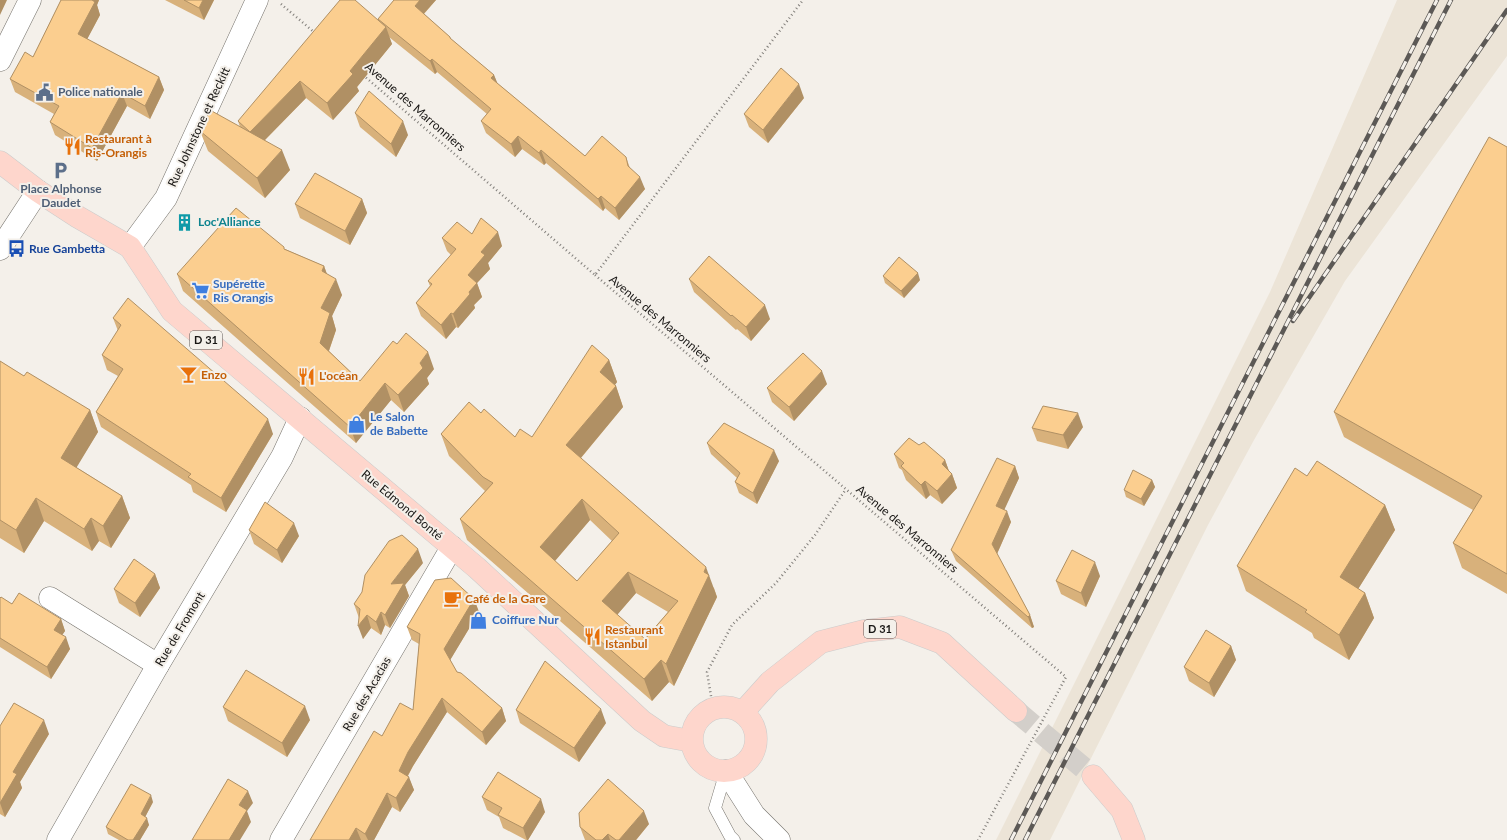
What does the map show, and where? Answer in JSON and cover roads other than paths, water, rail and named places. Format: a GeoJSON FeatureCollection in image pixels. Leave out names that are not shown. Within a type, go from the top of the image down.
{"type":"FeatureCollection","features":[{"type":"Feature","properties":{"kind":"main road","name":"D 31"},"geometry":{"type":"LineString","coordinates":[[0,162],[38,191],[78,217],[130,247]]}},
{"type":"Feature","properties":{"kind":"main road","name":"Rue Edmond Bonté"},"geometry":{"type":"LineString","coordinates":[[130,247],[172,311],[477,568],[642,722],[664,736],[691,741]]}},
{"type":"Feature","properties":{"kind":"main road","name":"D 31"},"geometry":{"type":"LineString","coordinates":[[743,712],[770,682],[821,642],[864,631],[900,627],[942,643],[1016,711]]}},
{"type":"Feature","properties":{"kind":"main road"},"geometry":{"type":"LineString","coordinates":[[723,706],[733,707],[743,712],[750,719],[756,738],[755,748],[751,757],[736,769],[726,771],[716,770],[706,766],[699,760],[691,741],[692,731],[696,721],[712,708],[723,706]]}},
{"type":"Feature","properties":{"kind":"main road"},"geometry":{"type":"LineString","coordinates":[[1092,776],[1122,810],[1134,840]]}},
{"type":"Feature","properties":{"kind":"street"},"geometry":{"type":"LineString","coordinates":[[0,60],[30,0]]}},
{"type":"Feature","properties":{"kind":"street","name":"Rue Johnstone et Reckitt"},"geometry":{"type":"LineString","coordinates":[[130,247],[166,198],[257,0]]}},
{"type":"Feature","properties":{"kind":"street"},"geometry":{"type":"LineString","coordinates":[[0,249],[38,191]]}},
{"type":"Feature","properties":{"kind":"street","name":"Rue de Fromont"},"geometry":{"type":"LineString","coordinates":[[58,840],[158,665],[282,457],[300,418]]}},
{"type":"Feature","properties":{"kind":"street","name":"Rue des Acacias"},"geometry":{"type":"LineString","coordinates":[[281,840],[452,548]]}},
{"type":"Feature","properties":{"kind":"street"},"geometry":{"type":"LineString","coordinates":[[50,598],[158,665]]}},
{"type":"Feature","properties":{"kind":"street"},"geometry":{"type":"LineString","coordinates":[[726,771],[754,814],[779,840]]}},
{"type":"Feature","properties":{"kind":"lane"},"geometry":{"type":"LineString","coordinates":[[726,771],[715,808],[730,836],[734,840]]}},
{"type":"Feature","properties":{"kind":"tunnel"},"geometry":{"type":"LineString","coordinates":[[1016,711],[1093,776]]}},
{"type":"Feature","properties":{"kind":"railway"},"geometry":{"type":"LineString","coordinates":[[1011,840],[1437,0]]}},
{"type":"Feature","properties":{"kind":"railway"},"geometry":{"type":"LineString","coordinates":[[1025,840],[1451,0]]}},
{"type":"Feature","properties":{"kind":"railway"},"geometry":{"type":"LineString","coordinates":[[1293,321],[1507,10]]}},
{"type":"Feature","properties":{"kind":"place","name":"Police nationale"},"geometry":{"type":"Point","coordinates":[45,92]}},
{"type":"Feature","properties":{"kind":"place","name":"Restaurant à Ris-Orangis"},"geometry":{"type":"Point","coordinates":[72,146]}},
{"type":"Feature","properties":{"kind":"place","name":"Place Alphonse Daudet"},"geometry":{"type":"Point","coordinates":[61,170]}},
{"type":"Feature","properties":{"kind":"place","name":"Loc'Alliance"},"geometry":{"type":"Point","coordinates":[185,222]}},
{"type":"Feature","properties":{"kind":"place","name":"Rue Gambetta"},"geometry":{"type":"Point","coordinates":[16,249]}},
{"type":"Feature","properties":{"kind":"place","name":"Supérette Ris Orangis"},"geometry":{"type":"Point","coordinates":[200,291]}},
{"type":"Feature","properties":{"kind":"place","name":"Enzo"},"geometry":{"type":"Point","coordinates":[188,375]}},
{"type":"Feature","properties":{"kind":"place","name":"L'océan"},"geometry":{"type":"Point","coordinates":[306,376]}},
{"type":"Feature","properties":{"kind":"place","name":"Le Salon de Babette"},"geometry":{"type":"Point","coordinates":[357,424]}},
{"type":"Feature","properties":{"kind":"place","name":"Café de la Gare"},"geometry":{"type":"Point","coordinates":[452,599]}},
{"type":"Feature","properties":{"kind":"place","name":"Coiffure Nur"},"geometry":{"type":"Point","coordinates":[479,620]}},
{"type":"Feature","properties":{"kind":"place","name":"Restaurant Istanbul"},"geometry":{"type":"Point","coordinates":[592,637]}}]}
